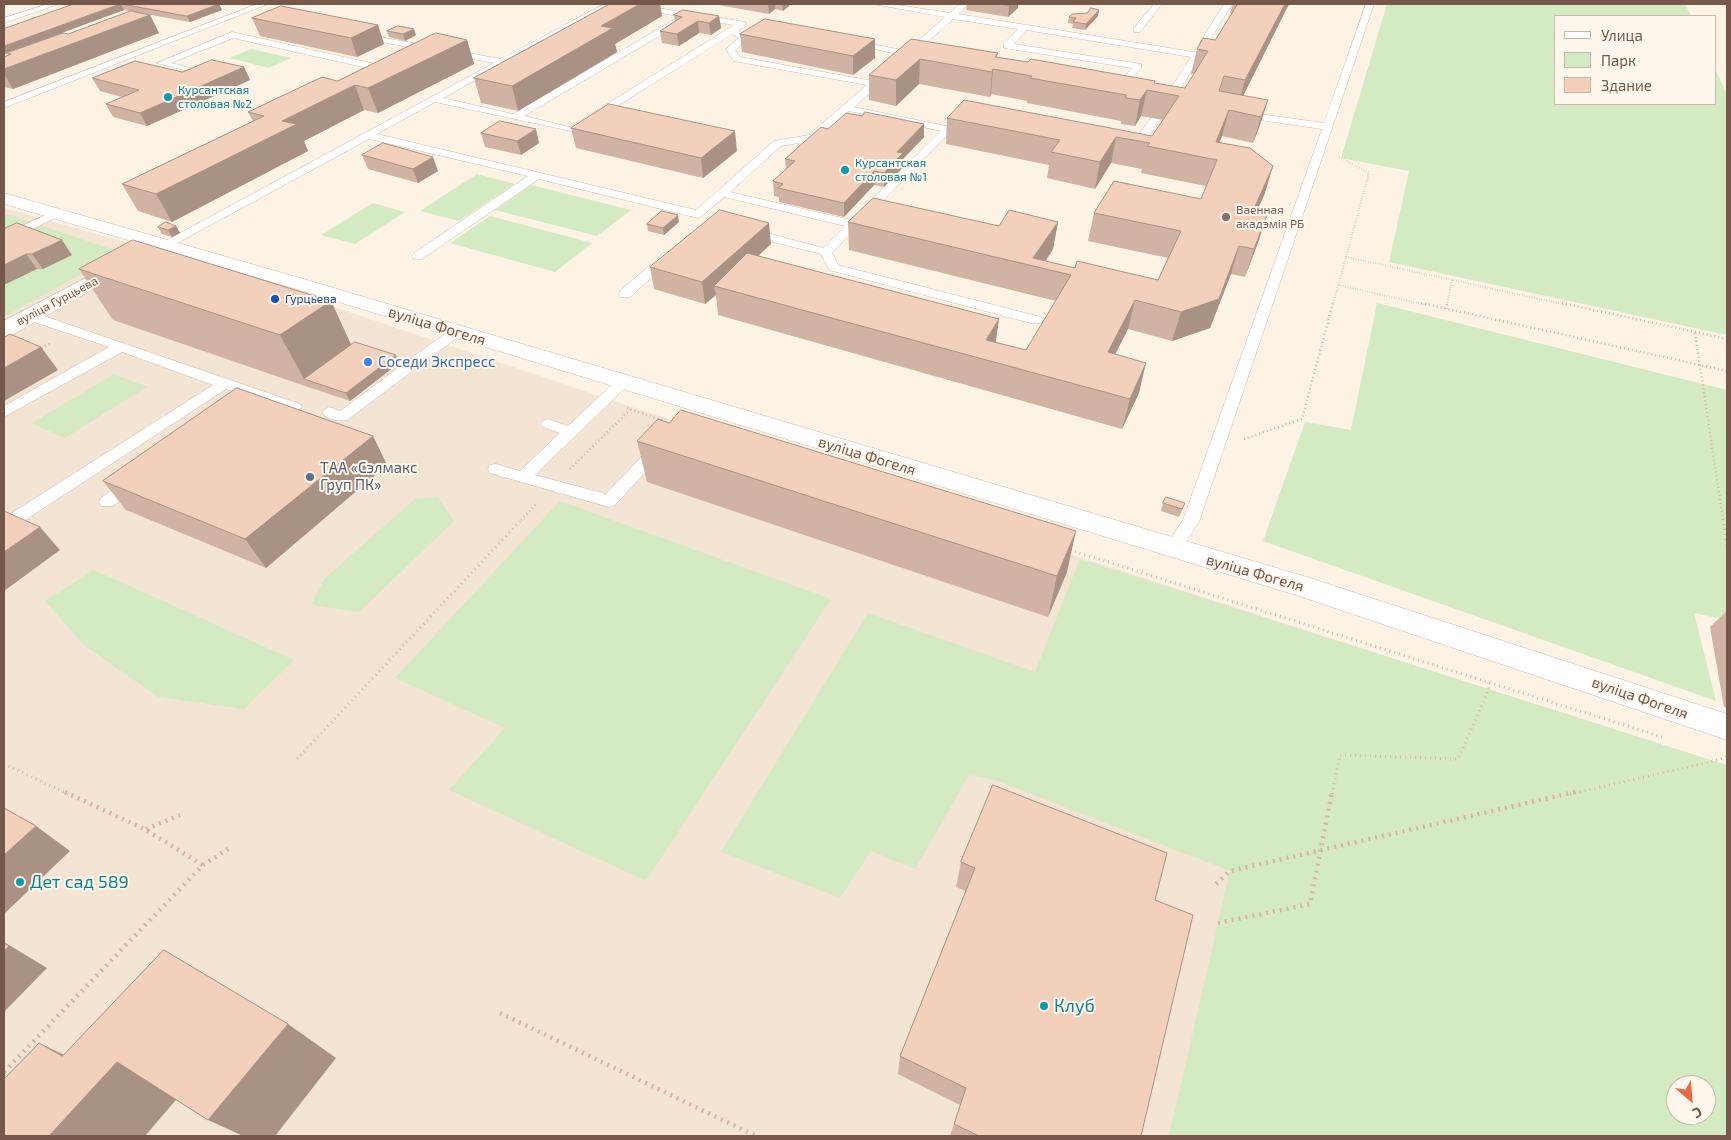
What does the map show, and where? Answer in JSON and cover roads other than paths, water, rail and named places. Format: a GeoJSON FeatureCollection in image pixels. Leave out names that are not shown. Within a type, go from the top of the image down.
{"type":"FeatureCollection","features":[{"type":"Feature","properties":{"kind":"street","name":"вуліца Фогеля"},"geometry":{"type":"LineString","coordinates":[[4,198],[456,332],[617,388],[700,406],[1307,588],[1727,727]]}},
{"type":"Feature","properties":{"kind":"street","name":"вуліца Гурцьева"},"geometry":{"type":"LineString","coordinates":[[4,330],[164,245]]}},
{"type":"Feature","properties":{"kind":"lane"},"geometry":{"type":"LineString","coordinates":[[4,21],[55,4]]}},
{"type":"Feature","properties":{"kind":"lane"},"geometry":{"type":"LineString","coordinates":[[4,106],[264,4]]}},
{"type":"Feature","properties":{"kind":"lane"},"geometry":{"type":"LineString","coordinates":[[164,245],[610,4]]}},
{"type":"Feature","properties":{"kind":"lane"},"geometry":{"type":"LineString","coordinates":[[877,4],[1196,55]]}},
{"type":"Feature","properties":{"kind":"lane"},"geometry":{"type":"LineString","coordinates":[[698,214],[778,143],[812,138],[966,4]]}},
{"type":"Feature","properties":{"kind":"lane"},"geometry":{"type":"LineString","coordinates":[[1137,30],[1158,4]]}},
{"type":"Feature","properties":{"kind":"lane"},"geometry":{"type":"LineString","coordinates":[[1120,139],[1139,142],[1228,4]]}},
{"type":"Feature","properties":{"kind":"lane"},"geometry":{"type":"LineString","coordinates":[[1172,549],[1191,522],[1370,4]]}},
{"type":"Feature","properties":{"kind":"lane"},"geometry":{"type":"LineString","coordinates":[[433,99],[572,130],[743,24],[630,5]]}},
{"type":"Feature","properties":{"kind":"lane"},"geometry":{"type":"LineString","coordinates":[[242,12],[261,16]]}},
{"type":"Feature","properties":{"kind":"lane"},"geometry":{"type":"LineString","coordinates":[[515,117],[689,15]]}},
{"type":"Feature","properties":{"kind":"lane"},"geometry":{"type":"LineString","coordinates":[[1024,28],[1007,46],[1138,66],[1121,86]]}},
{"type":"Feature","properties":{"kind":"lane"},"geometry":{"type":"LineString","coordinates":[[732,30],[746,38],[730,48],[736,59],[875,84]]}},
{"type":"Feature","properties":{"kind":"lane"},"geometry":{"type":"LineString","coordinates":[[354,34],[502,62]]}},
{"type":"Feature","properties":{"kind":"lane"},"geometry":{"type":"LineString","coordinates":[[204,74],[162,64],[232,35],[385,70],[429,48]]}},
{"type":"Feature","properties":{"kind":"lane"},"geometry":{"type":"LineString","coordinates":[[837,40],[909,54]]}},
{"type":"Feature","properties":{"kind":"lane"},"geometry":{"type":"LineString","coordinates":[[4,92],[25,97]]}},
{"type":"Feature","properties":{"kind":"lane"},"geometry":{"type":"LineString","coordinates":[[1161,110],[1184,105]]}},
{"type":"Feature","properties":{"kind":"lane"},"geometry":{"type":"LineString","coordinates":[[847,108],[947,129]]}},
{"type":"Feature","properties":{"kind":"lane"},"geometry":{"type":"LineString","coordinates":[[826,252],[967,109],[977,111]]}},
{"type":"Feature","properties":{"kind":"lane"},"geometry":{"type":"LineString","coordinates":[[1224,111],[1327,127]]}},
{"type":"Feature","properties":{"kind":"lane"},"geometry":{"type":"LineString","coordinates":[[368,135],[698,214],[708,221],[701,227]]}},
{"type":"Feature","properties":{"kind":"lane"},"geometry":{"type":"LineString","coordinates":[[418,256],[537,175]]}},
{"type":"Feature","properties":{"kind":"lane"},"geometry":{"type":"LineString","coordinates":[[721,193],[852,224]]}},
{"type":"Feature","properties":{"kind":"lane"},"geometry":{"type":"LineString","coordinates":[[4,239],[57,214]]}},
{"type":"Feature","properties":{"kind":"lane"},"geometry":{"type":"LineString","coordinates":[[735,228],[826,252],[834,268],[1036,320]]}},
{"type":"Feature","properties":{"kind":"lane"},"geometry":{"type":"LineString","coordinates":[[625,294],[680,245]]}},
{"type":"Feature","properties":{"kind":"lane"},"geometry":{"type":"LineString","coordinates":[[32,314],[39,319],[122,346],[223,385],[295,407]]}},
{"type":"Feature","properties":{"kind":"lane"},"geometry":{"type":"LineString","coordinates":[[329,412],[342,417],[456,332]]}},
{"type":"Feature","properties":{"kind":"lane"},"geometry":{"type":"LineString","coordinates":[[4,412],[122,346]]}},
{"type":"Feature","properties":{"kind":"lane"},"geometry":{"type":"LineString","coordinates":[[4,526],[128,448],[223,385]]}},
{"type":"Feature","properties":{"kind":"lane"},"geometry":{"type":"LineString","coordinates":[[523,477],[617,388]]}},
{"type":"Feature","properties":{"kind":"lane"},"geometry":{"type":"LineString","coordinates":[[680,426],[700,406]]}},
{"type":"Feature","properties":{"kind":"lane"},"geometry":{"type":"LineString","coordinates":[[548,424],[570,432]]}},
{"type":"Feature","properties":{"kind":"lane"},"geometry":{"type":"LineString","coordinates":[[496,469],[555,484],[609,501],[667,440]]}},
{"type":"Feature","properties":{"kind":"lane"},"geometry":{"type":"LineString","coordinates":[[128,448],[145,455]]}},
{"type":"Feature","properties":{"kind":"lane"},"geometry":{"type":"LineString","coordinates":[[107,502],[147,473]]}},
{"type":"Feature","properties":{"kind":"place","name":"Курсантская столовая №2"},"geometry":{"type":"Point","coordinates":[168,97]}},
{"type":"Feature","properties":{"kind":"place","name":"Курсантская столовая №1"},"geometry":{"type":"Point","coordinates":[845,170]}},
{"type":"Feature","properties":{"kind":"place","name":"Ваенная акадэмія РБ"},"geometry":{"type":"Point","coordinates":[1226,217]}},
{"type":"Feature","properties":{"kind":"place","name":"Гурцьева"},"geometry":{"type":"Point","coordinates":[275,299]}},
{"type":"Feature","properties":{"kind":"place","name":"Соседи Экспресс"},"geometry":{"type":"Point","coordinates":[368,362]}},
{"type":"Feature","properties":{"kind":"place","name":"ТАА «Сэлмакс Груп ПК»"},"geometry":{"type":"Point","coordinates":[310,477]}},
{"type":"Feature","properties":{"kind":"place","name":"Дет сад 589"},"geometry":{"type":"Point","coordinates":[20,882]}},
{"type":"Feature","properties":{"kind":"place","name":"Клуб"},"geometry":{"type":"Point","coordinates":[1044,1006]}}]}
